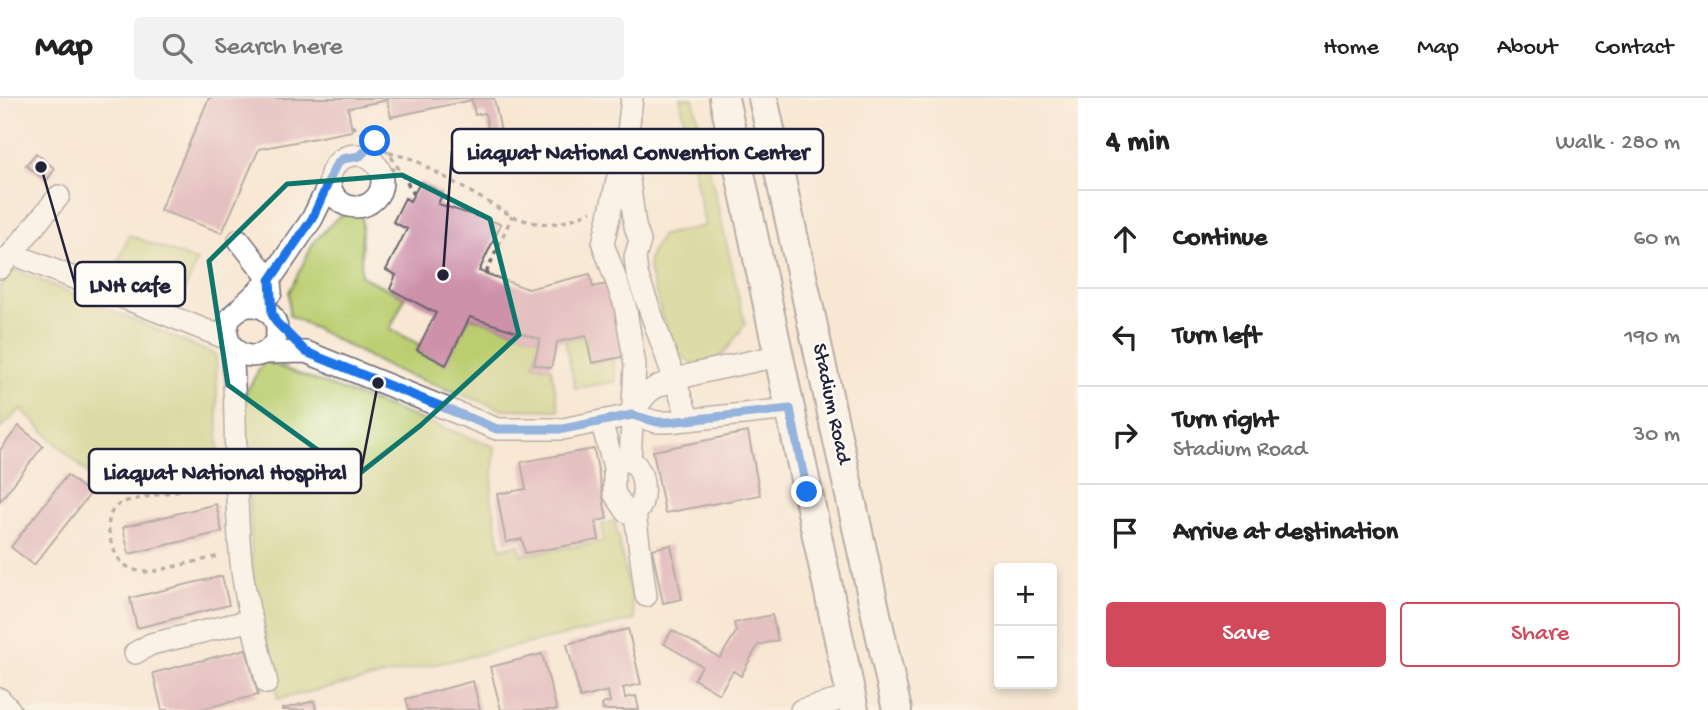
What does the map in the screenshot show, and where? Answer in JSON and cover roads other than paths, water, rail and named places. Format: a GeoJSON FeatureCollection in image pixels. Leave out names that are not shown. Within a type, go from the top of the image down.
{"type":"FeatureCollection","features":[{"type":"Feature","properties":{"kind":"main road","name":"Stadium Road"},"geometry":{"type":"LineString","coordinates":[[724,98],[853,703]]}},
{"type":"Feature","properties":{"kind":"main road","name":"Stadium Road"},"geometry":{"type":"LineString","coordinates":[[763,98],[897,710]]}},
{"type":"Feature","properties":{"kind":"main road"},"geometry":{"type":"LineString","coordinates":[[780,363],[821,362]]}},
{"type":"Feature","properties":{"kind":"street"},"geometry":{"type":"LineString","coordinates":[[605,231],[617,180],[624,165],[632,98]]}},
{"type":"Feature","properties":{"kind":"street"},"geometry":{"type":"LineString","coordinates":[[267,683],[240,552],[232,329],[312,219],[336,165],[342,159],[360,156],[389,164],[376,198],[361,207],[352,207],[336,198],[330,182]]}},
{"type":"Feature","properties":{"kind":"street"},"geometry":{"type":"LineString","coordinates":[[624,165],[640,241],[635,257],[637,274],[689,419]]}},
{"type":"Feature","properties":{"kind":"street"},"geometry":{"type":"LineString","coordinates":[[59,196],[7,261],[194,324],[232,329]]}},
{"type":"Feature","properties":{"kind":"street"},"geometry":{"type":"LineString","coordinates":[[312,219],[344,204]]}},
{"type":"Feature","properties":{"kind":"street"},"geometry":{"type":"LineString","coordinates":[[635,226],[620,221],[613,223],[586,247],[622,262],[635,257]]}},
{"type":"Feature","properties":{"kind":"street"},"geometry":{"type":"LineString","coordinates":[[236,394],[261,354],[276,339],[270,280],[239,240]]}},
{"type":"Feature","properties":{"kind":"street"},"geometry":{"type":"LineString","coordinates":[[609,258],[625,305],[635,365],[632,415],[614,493],[627,512],[635,514]]}},
{"type":"Feature","properties":{"kind":"street"},"geometry":{"type":"LineString","coordinates":[[232,329],[257,305],[274,318],[306,352]]}},
{"type":"Feature","properties":{"kind":"street"},"geometry":{"type":"LineString","coordinates":[[232,329],[248,356],[306,352],[497,429],[563,429],[632,415],[657,422],[790,409]]}},
{"type":"Feature","properties":{"kind":"street"},"geometry":{"type":"LineString","coordinates":[[632,415],[646,394],[677,380],[780,363]]}},
{"type":"Feature","properties":{"kind":"street"},"geometry":{"type":"LineString","coordinates":[[601,421],[622,464]]}},
{"type":"Feature","properties":{"kind":"street"},"geometry":{"type":"LineString","coordinates":[[622,464],[636,465],[640,473],[644,494],[641,509],[635,514]]}},
{"type":"Feature","properties":{"kind":"street"},"geometry":{"type":"LineString","coordinates":[[635,514],[646,596]]}},
{"type":"Feature","properties":{"kind":"street"},"geometry":{"type":"LineString","coordinates":[[135,653],[151,644],[253,620]]}},
{"type":"Feature","properties":{"kind":"street"},"geometry":{"type":"LineString","coordinates":[[0,699],[10,710]]}},
{"type":"Feature","properties":{"kind":"street"},"geometry":{"type":"LineString","coordinates":[[801,710],[853,703]]}},
{"type":"Feature","properties":{"kind":"place","name":"LNH cafe"},"geometry":{"type":"Point","coordinates":[41,167]}},
{"type":"Feature","properties":{"kind":"place","name":"Liaquat National Convention Center"},"geometry":{"type":"Point","coordinates":[443,275]}},
{"type":"Feature","properties":{"kind":"place","name":"Liaquat National Hospital"},"geometry":{"type":"Point","coordinates":[378,383]}}]}
